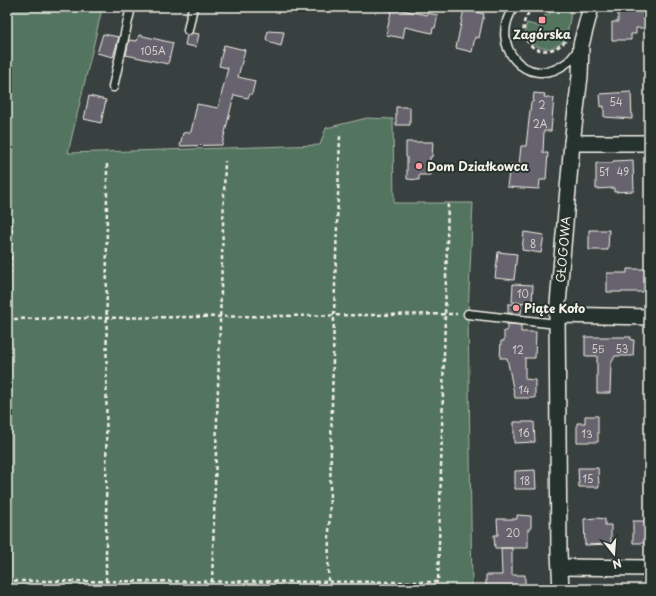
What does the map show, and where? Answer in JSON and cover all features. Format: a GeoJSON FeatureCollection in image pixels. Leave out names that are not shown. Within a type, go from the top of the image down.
{"type":"FeatureCollection","features":[{"type":"Feature","properties":{"kind":"street","name":"GŁOGOWA"},"geometry":{"type":"LineString","coordinates":[[561,589],[557,319],[572,143],[580,76],[581,45],[591,7]]}},
{"type":"Feature","properties":{"kind":"street"},"geometry":{"type":"LineString","coordinates":[[572,143],[649,143]]}},
{"type":"Feature","properties":{"kind":"street"},"geometry":{"type":"LineString","coordinates":[[557,319],[649,317]]}},
{"type":"Feature","properties":{"kind":"street"},"geometry":{"type":"LineString","coordinates":[[560,567],[649,568]]}},
{"type":"Feature","properties":{"kind":"lane"},"geometry":{"type":"LineString","coordinates":[[113,87],[131,7]]}},
{"type":"Feature","properties":{"kind":"lane"},"geometry":{"type":"LineString","coordinates":[[188,30],[193,7]]}},
{"type":"Feature","properties":{"kind":"lane"},"geometry":{"type":"LineString","coordinates":[[514,7],[506,22],[505,38],[507,48],[512,56],[524,67],[534,71],[543,72],[559,68],[571,59],[581,45]]}},
{"type":"Feature","properties":{"kind":"lane"},"geometry":{"type":"LineString","coordinates":[[468,314],[557,319]]}},
{"type":"Feature","properties":{"kind":"path"},"geometry":{"type":"LineString","coordinates":[[532,7],[524,22],[524,34],[528,42],[535,49],[544,51],[554,50],[561,46],[567,39],[568,32]]}},
{"type":"Feature","properties":{"kind":"path"},"geometry":{"type":"LineString","coordinates":[[328,581],[340,136]]}},
{"type":"Feature","properties":{"kind":"path"},"geometry":{"type":"LineString","coordinates":[[106,581],[107,161]]}},
{"type":"Feature","properties":{"kind":"path"},"geometry":{"type":"LineString","coordinates":[[212,582],[225,161]]}},
{"type":"Feature","properties":{"kind":"path"},"geometry":{"type":"LineString","coordinates":[[7,581],[438,582],[448,203]]}},
{"type":"Feature","properties":{"kind":"path"},"geometry":{"type":"LineString","coordinates":[[7,351],[7,319],[12,223]]}},
{"type":"Feature","properties":{"kind":"path"},"geometry":{"type":"LineString","coordinates":[[7,319],[446,313],[468,314]]}},
{"type":"Feature","properties":{"kind":"green space"},"geometry":{"type":"Polygon","coordinates":[[[7,7],[95,7],[102,9],[68,153],[320,145],[326,128],[367,118],[393,119],[394,203],[473,203],[468,314],[472,589],[7,589],[7,7]]]}},
{"type":"Feature","properties":{"kind":"green space"},"geometry":{"type":"Polygon","coordinates":[[[551,7],[572,7],[566,35],[560,44],[553,48],[538,47],[527,38],[525,31],[527,23],[541,27],[545,15],[549,15],[551,7]]]}},
{"type":"Feature","properties":{"kind":"building"},"geometry":{"type":"Polygon","coordinates":[[[618,7],[649,7],[649,28],[636,28],[636,34],[631,34],[631,40],[612,40],[612,22],[618,22],[618,7]]]}},
{"type":"Feature","properties":{"kind":"building"},"geometry":{"type":"Polygon","coordinates":[[[392,8],[427,15],[427,13],[438,15],[435,28],[433,28],[432,33],[405,27],[403,38],[386,35],[392,8]]]}},
{"type":"Feature","properties":{"kind":"building"},"geometry":{"type":"Polygon","coordinates":[[[464,9],[484,14],[479,38],[475,37],[472,52],[456,48],[464,9]]]}},
{"type":"Feature","properties":{"kind":"building"},"geometry":{"type":"Polygon","coordinates":[[[268,31],[284,32],[281,46],[271,43],[266,39],[268,31]]]}},
{"type":"Feature","properties":{"kind":"building"},"geometry":{"type":"Polygon","coordinates":[[[193,33],[199,34],[196,47],[185,45],[187,35],[193,33]]]}},
{"type":"Feature","properties":{"kind":"building"},"geometry":{"type":"Polygon","coordinates":[[[103,34],[119,37],[113,57],[97,53],[103,34]]]}},
{"type":"Feature","properties":{"kind":"building"},"geometry":{"type":"Polygon","coordinates":[[[139,35],[173,43],[168,64],[126,55],[129,40],[137,41],[139,35]]]}},
{"type":"Feature","properties":{"kind":"building"},"geometry":{"type":"Polygon","coordinates":[[[224,45],[245,50],[238,77],[255,81],[252,94],[250,94],[248,98],[234,95],[222,145],[180,146],[183,133],[191,132],[197,104],[218,108],[228,68],[219,66],[224,45]]]}},
{"type":"Feature","properties":{"kind":"building"},"geometry":{"type":"Polygon","coordinates":[[[631,92],[632,119],[604,117],[604,106],[601,107],[600,94],[631,92]]]}},
{"type":"Feature","properties":{"kind":"building"},"geometry":{"type":"Polygon","coordinates":[[[534,93],[545,94],[544,97],[554,98],[551,131],[544,131],[543,153],[548,153],[546,180],[540,180],[539,189],[507,187],[510,164],[519,165],[521,146],[526,146],[531,102],[533,102],[534,93]]]}},
{"type":"Feature","properties":{"kind":"building"},"geometry":{"type":"Polygon","coordinates":[[[89,96],[106,100],[101,123],[84,119],[89,96]]]}},
{"type":"Feature","properties":{"kind":"building"},"geometry":{"type":"Polygon","coordinates":[[[396,107],[410,107],[410,125],[396,125],[396,107]]]}},
{"type":"Feature","properties":{"kind":"building"},"geometry":{"type":"Polygon","coordinates":[[[406,142],[433,142],[432,157],[430,157],[430,175],[419,175],[419,180],[407,179],[406,142]]]}},
{"type":"Feature","properties":{"kind":"building"},"geometry":{"type":"Polygon","coordinates":[[[633,160],[634,191],[614,192],[614,188],[596,189],[596,163],[613,163],[613,161],[633,160]]]}},
{"type":"Feature","properties":{"kind":"building"},"geometry":{"type":"Polygon","coordinates":[[[589,230],[609,230],[608,250],[589,250],[589,230]]]}},
{"type":"Feature","properties":{"kind":"building"},"geometry":{"type":"Polygon","coordinates":[[[524,232],[544,235],[541,253],[522,250],[524,232]]]}},
{"type":"Feature","properties":{"kind":"building"},"geometry":{"type":"Polygon","coordinates":[[[498,252],[517,254],[514,280],[495,278],[498,252]]]}},
{"type":"Feature","properties":{"kind":"building"},"geometry":{"type":"Polygon","coordinates":[[[627,269],[649,269],[649,292],[607,292],[607,273],[627,273],[627,269]]]}},
{"type":"Feature","properties":{"kind":"building"},"geometry":{"type":"Polygon","coordinates":[[[513,284],[533,285],[532,303],[512,302],[513,284]]]}},
{"type":"Feature","properties":{"kind":"building"},"geometry":{"type":"Polygon","coordinates":[[[508,304],[522,304],[521,314],[508,313],[508,304]]]}},
{"type":"Feature","properties":{"kind":"building"},"geometry":{"type":"Polygon","coordinates":[[[507,324],[521,325],[521,332],[536,332],[535,358],[525,358],[525,379],[535,380],[535,398],[515,398],[507,358],[500,358],[501,341],[504,341],[504,331],[507,331],[507,324]]]}},
{"type":"Feature","properties":{"kind":"building"},"geometry":{"type":"Polygon","coordinates":[[[585,337],[631,337],[631,340],[634,340],[633,356],[615,356],[611,364],[610,393],[597,393],[597,356],[585,356],[585,337]]]}},
{"type":"Feature","properties":{"kind":"building"},"geometry":{"type":"Polygon","coordinates":[[[585,416],[598,416],[598,442],[577,442],[577,423],[585,423],[585,416]]]}},
{"type":"Feature","properties":{"kind":"building"},"geometry":{"type":"Polygon","coordinates":[[[514,422],[534,422],[535,442],[514,443],[514,422]]]}},
{"type":"Feature","properties":{"kind":"building"},"geometry":{"type":"Polygon","coordinates":[[[578,468],[598,468],[599,487],[579,487],[578,468]]]}},
{"type":"Feature","properties":{"kind":"building"},"geometry":{"type":"Polygon","coordinates":[[[535,470],[536,489],[515,489],[515,471],[535,470]]]}},
{"type":"Feature","properties":{"kind":"building"},"geometry":{"type":"Polygon","coordinates":[[[517,515],[531,516],[531,529],[528,529],[528,548],[495,548],[494,535],[498,535],[497,519],[517,519],[517,515]]]}},
{"type":"Feature","properties":{"kind":"building"},"geometry":{"type":"Polygon","coordinates":[[[584,519],[605,519],[605,525],[611,525],[611,544],[585,545],[584,519]]]}},
{"type":"Feature","properties":{"kind":"building"},"geometry":{"type":"Polygon","coordinates":[[[633,521],[648,521],[649,543],[633,543],[633,521]]]}},
{"type":"Feature","properties":{"kind":"building"},"geometry":{"type":"Polygon","coordinates":[[[501,548],[512,548],[512,575],[525,575],[525,588],[486,588],[486,575],[502,575],[501,548]]]}},
{"type":"Feature","properties":{"kind":"place","name":"Zagórska"},"geometry":{"type":"Point","coordinates":[542,20]}},
{"type":"Feature","properties":{"kind":"place","name":"Dom Działkowca"},"geometry":{"type":"Point","coordinates":[419,166]}},
{"type":"Feature","properties":{"kind":"place","name":"Piąte Koło"},"geometry":{"type":"Point","coordinates":[516,308]}}]}
